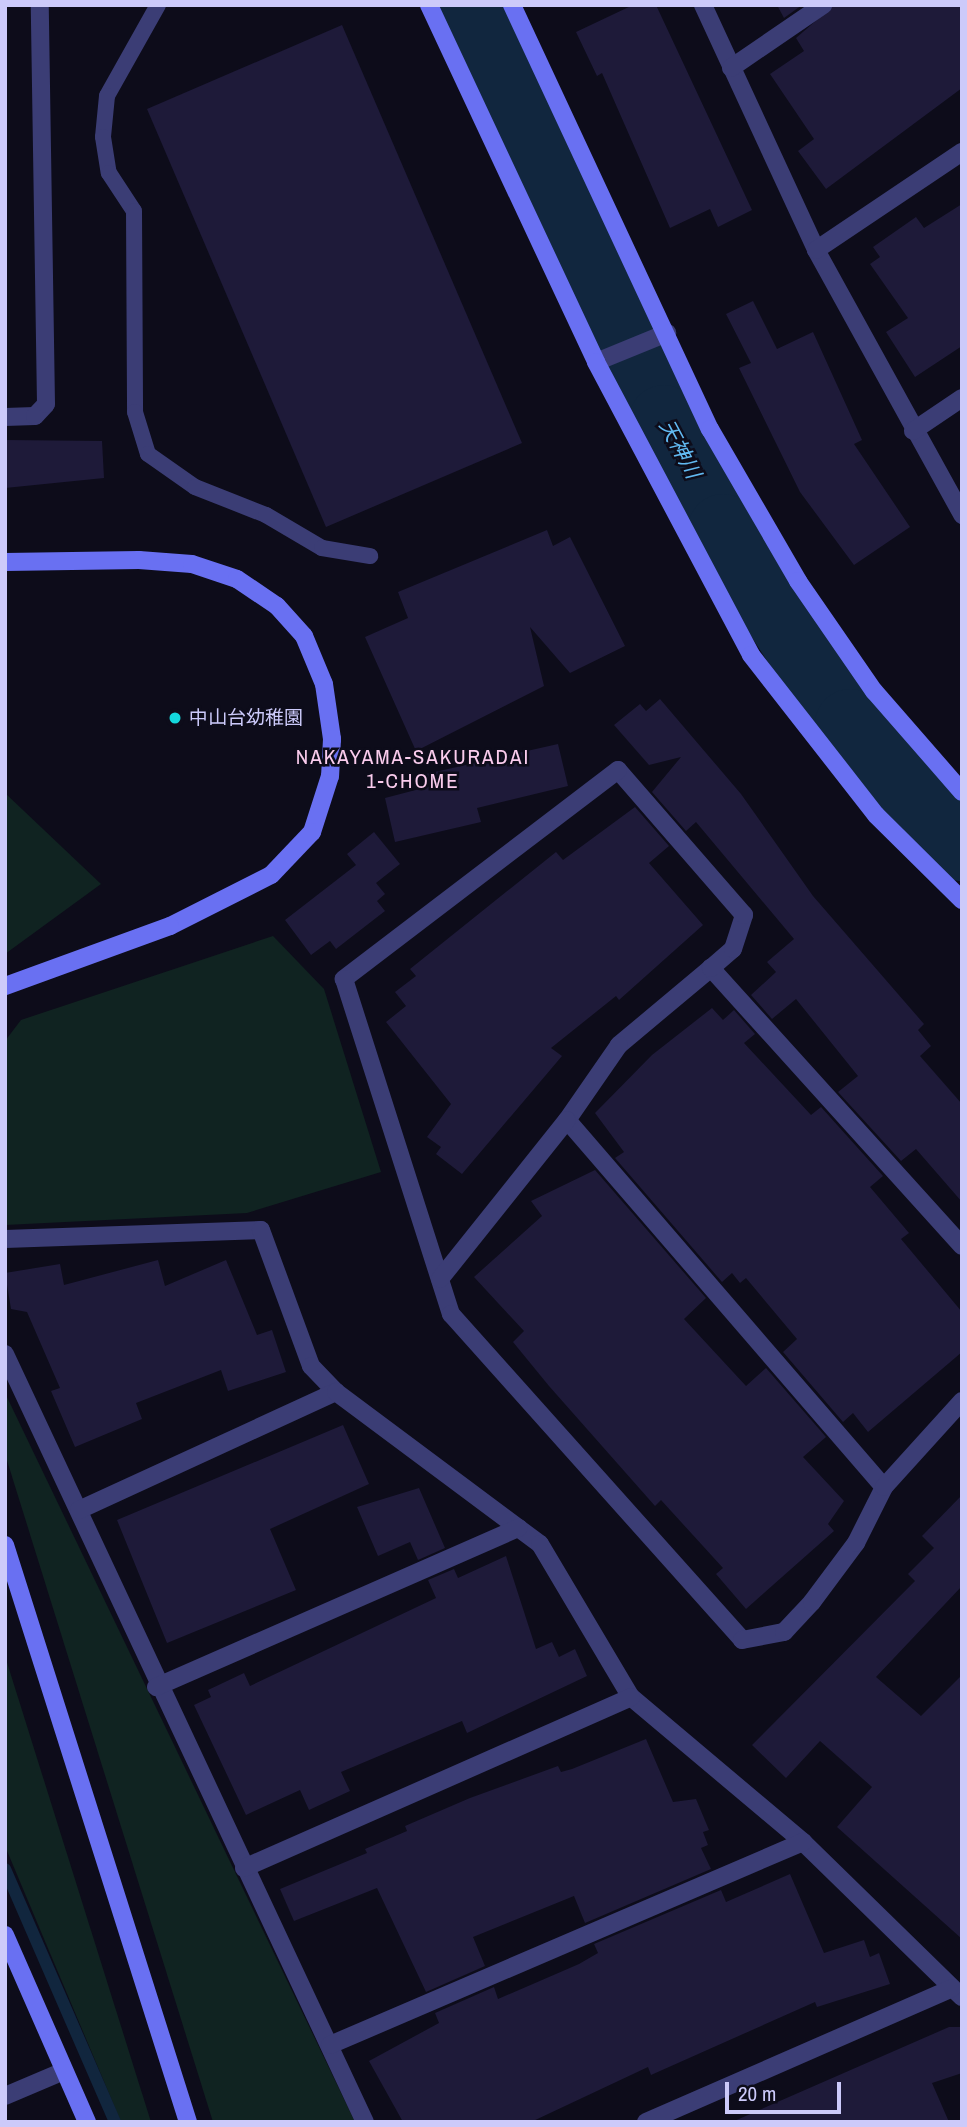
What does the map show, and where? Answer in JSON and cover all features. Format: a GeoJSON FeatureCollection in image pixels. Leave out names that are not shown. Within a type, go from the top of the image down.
{"type":"FeatureCollection","features":[{"type":"Feature","properties":{"kind":"street"},"geometry":{"type":"LineString","coordinates":[[5,417],[35,416],[46,404],[40,5]]}},
{"type":"Feature","properties":{"kind":"street"},"geometry":{"type":"LineString","coordinates":[[429,5],[596,362],[751,655],[876,815],[962,900]]}},
{"type":"Feature","properties":{"kind":"street"},"geometry":{"type":"LineString","coordinates":[[512,5],[710,429],[798,581],[874,691],[962,792]]}},
{"type":"Feature","properties":{"kind":"street"},"geometry":{"type":"LineString","coordinates":[[703,5],[816,250],[913,431],[962,515]]}},
{"type":"Feature","properties":{"kind":"street"},"geometry":{"type":"LineString","coordinates":[[731,68],[823,5]]}},
{"type":"Feature","properties":{"kind":"street"},"geometry":{"type":"LineString","coordinates":[[816,250],[962,152]]}},
{"type":"Feature","properties":{"kind":"street"},"geometry":{"type":"LineString","coordinates":[[596,362],[667,334]]}},
{"type":"Feature","properties":{"kind":"street"},"geometry":{"type":"LineString","coordinates":[[913,431],[962,398]]}},
{"type":"Feature","properties":{"kind":"street"},"geometry":{"type":"LineString","coordinates":[[5,562],[139,560],[192,564],[237,579],[277,606],[304,636],[324,684],[332,740],[330,776],[312,832],[271,875],[170,926],[5,986]]}},
{"type":"Feature","properties":{"kind":"street"},"geometry":{"type":"LineString","coordinates":[[440,1279],[566,1120],[619,1045],[733,949],[744,915],[618,771],[344,979],[451,1314],[742,1640],[784,1632],[856,1543],[884,1488],[962,1401]]}},
{"type":"Feature","properties":{"kind":"street"},"geometry":{"type":"LineString","coordinates":[[711,968],[960,1241]]}},
{"type":"Feature","properties":{"kind":"street"},"geometry":{"type":"LineString","coordinates":[[566,1120],[884,1488]]}},
{"type":"Feature","properties":{"kind":"street"},"geometry":{"type":"LineString","coordinates":[[5,1239],[261,1230],[311,1366],[336,1392],[540,1544],[631,1698],[803,1842],[957,1993],[646,2122]]}},
{"type":"Feature","properties":{"kind":"street"},"geometry":{"type":"LineString","coordinates":[[5,1354],[79,1510],[156,1687],[365,2122]]}},
{"type":"Feature","properties":{"kind":"street"},"geometry":{"type":"LineString","coordinates":[[79,1510],[336,1392]]}},
{"type":"Feature","properties":{"kind":"street"},"geometry":{"type":"LineString","coordinates":[[156,1687],[519,1528]]}},
{"type":"Feature","properties":{"kind":"street"},"geometry":{"type":"LineString","coordinates":[[5,1545],[188,2122]]}},
{"type":"Feature","properties":{"kind":"street"},"geometry":{"type":"LineString","coordinates":[[244,1868],[631,1698]]}},
{"type":"Feature","properties":{"kind":"street"},"geometry":{"type":"LineString","coordinates":[[330,2045],[803,1842]]}},
{"type":"Feature","properties":{"kind":"street"},"geometry":{"type":"LineString","coordinates":[[5,1935],[87,2122]]}},
{"type":"Feature","properties":{"kind":"street"},"geometry":{"type":"LineString","coordinates":[[5,2096],[64,2071]]}},
{"type":"Feature","properties":{"kind":"lane"},"geometry":{"type":"LineString","coordinates":[[158,5],[107,96],[103,137],[109,173],[134,211],[135,412],[148,454],[195,487],[266,516],[322,548],[370,556]]}},
{"type":"Feature","properties":{"kind":"green space"},"geometry":{"type":"Polygon","coordinates":[[[5,793],[101,884],[5,954],[5,793]]]}},
{"type":"Feature","properties":{"kind":"green space"},"geometry":{"type":"Polygon","coordinates":[[[273,936],[324,989],[381,1172],[247,1213],[5,1225],[5,1041],[21,1020],[273,936]]]}},
{"type":"Feature","properties":{"kind":"green space"},"geometry":{"type":"Polygon","coordinates":[[[5,1393],[355,2122],[213,2122],[5,1454],[5,1393]]]}},
{"type":"Feature","properties":{"kind":"green space"},"geometry":{"type":"Polygon","coordinates":[[[5,1656],[151,2122],[121,2122],[5,1846],[5,1656]]]}},
{"type":"Feature","properties":{"kind":"building"},"geometry":{"type":"Polygon","coordinates":[[[633,5],[656,5],[752,210],[718,227],[710,209],[670,228],[602,73],[597,76],[576,32],[633,5]]]}},
{"type":"Feature","properties":{"kind":"building"},"geometry":{"type":"Polygon","coordinates":[[[777,5],[802,5],[784,18],[777,5]]]}},
{"type":"Feature","properties":{"kind":"building"},"geometry":{"type":"Polygon","coordinates":[[[834,5],[962,5],[962,88],[826,189],[798,151],[814,139],[770,74],[804,51],[796,38],[834,5]]]}},
{"type":"Feature","properties":{"kind":"building"},"geometry":{"type":"Polygon","coordinates":[[[342,25],[522,443],[326,527],[147,109],[342,25]]]}},
{"type":"Feature","properties":{"kind":"building"},"geometry":{"type":"Polygon","coordinates":[[[962,204],[962,346],[915,377],[886,332],[908,318],[870,264],[880,257],[873,247],[916,217],[924,228],[962,204]]]}},
{"type":"Feature","properties":{"kind":"building"},"geometry":{"type":"Polygon","coordinates":[[[753,301],[777,349],[813,332],[862,440],[854,444],[910,527],[854,565],[800,492],[739,368],[751,363],[726,314],[753,301]]]}},
{"type":"Feature","properties":{"kind":"building"},"geometry":{"type":"Polygon","coordinates":[[[5,440],[102,441],[104,478],[5,488],[5,440]]]}},
{"type":"Feature","properties":{"kind":"building"},"geometry":{"type":"Polygon","coordinates":[[[547,530],[553,546],[570,537],[625,646],[570,673],[530,627],[544,686],[416,751],[365,637],[408,618],[398,592],[547,530]]]}},
{"type":"Feature","properties":{"kind":"building"},"geometry":{"type":"Polygon","coordinates":[[[660,699],[741,794],[813,896],[924,1024],[918,1030],[931,1046],[920,1056],[962,1104],[962,1202],[916,1149],[901,1161],[838,1092],[858,1076],[796,999],[772,1019],[751,995],[776,972],[767,962],[794,939],[696,822],[686,831],[652,792],[681,757],[649,765],[614,725],[640,704],[646,711],[660,699]]]}},
{"type":"Feature","properties":{"kind":"building"},"geometry":{"type":"Polygon","coordinates":[[[558,744],[568,786],[477,808],[481,822],[395,842],[385,798],[431,786],[426,774],[558,744]]]}},
{"type":"Feature","properties":{"kind":"building"},"geometry":{"type":"Polygon","coordinates":[[[635,807],[669,846],[649,863],[703,925],[619,1000],[616,996],[551,1048],[562,1056],[462,1174],[436,1154],[441,1147],[427,1137],[451,1104],[386,1022],[406,1006],[395,992],[416,976],[410,969],[556,852],[563,860],[635,807]]]}},
{"type":"Feature","properties":{"kind":"building"},"geometry":{"type":"Polygon","coordinates":[[[374,832],[400,864],[376,883],[385,894],[377,901],[385,911],[336,949],[330,941],[311,955],[285,920],[356,865],[347,854],[374,832]]]}},
{"type":"Feature","properties":{"kind":"building"},"geometry":{"type":"Polygon","coordinates":[[[712,1008],[723,1020],[734,1010],[755,1034],[744,1043],[811,1115],[821,1107],[883,1176],[870,1187],[909,1233],[901,1239],[962,1312],[962,1352],[868,1432],[853,1413],[843,1422],[783,1352],[797,1339],[746,1278],[740,1283],[732,1273],[722,1282],[615,1158],[624,1152],[595,1113],[652,1055],[712,1008]]]}},
{"type":"Feature","properties":{"kind":"building"},"geometry":{"type":"Polygon","coordinates":[[[595,1170],[706,1298],[684,1319],[746,1386],[766,1368],[826,1437],[803,1457],[844,1501],[828,1524],[834,1531],[746,1609],[716,1574],[723,1568],[661,1500],[655,1506],[549,1386],[513,1342],[524,1331],[474,1277],[542,1216],[531,1201],[595,1170]]]}},
{"type":"Feature","properties":{"kind":"building"},"geometry":{"type":"Polygon","coordinates":[[[158,1260],[165,1286],[226,1260],[257,1335],[272,1330],[286,1372],[228,1391],[221,1370],[136,1403],[142,1419],[75,1447],[51,1391],[60,1388],[27,1312],[11,1309],[5,1273],[60,1264],[64,1285],[158,1260]]]}},
{"type":"Feature","properties":{"kind":"building"},"geometry":{"type":"Polygon","coordinates":[[[343,1425],[369,1484],[270,1529],[296,1590],[167,1643],[117,1520],[343,1425]]]}},
{"type":"Feature","properties":{"kind":"building"},"geometry":{"type":"Polygon","coordinates":[[[419,1488],[445,1548],[418,1560],[410,1542],[378,1556],[357,1507],[419,1488]]]}},
{"type":"Feature","properties":{"kind":"building"},"geometry":{"type":"Polygon","coordinates":[[[962,1495],[962,1586],[876,1677],[921,1716],[962,1675],[962,1939],[837,1827],[872,1787],[820,1741],[786,1778],[752,1745],[915,1581],[908,1574],[934,1548],[922,1536],[962,1495]]]}},
{"type":"Feature","properties":{"kind":"building"},"geometry":{"type":"Polygon","coordinates":[[[506,1556],[536,1649],[552,1642],[559,1657],[575,1649],[587,1676],[467,1733],[462,1721],[341,1772],[350,1791],[309,1810],[300,1790],[246,1815],[194,1705],[211,1697],[208,1690],[244,1673],[250,1686],[436,1598],[428,1580],[454,1569],[458,1578],[506,1556]]]}},
{"type":"Feature","properties":{"kind":"building"},"geometry":{"type":"Polygon","coordinates":[[[646,1739],[673,1802],[696,1799],[709,1830],[703,1832],[708,1845],[701,1848],[711,1869],[585,1923],[574,1896],[473,1937],[485,1966],[426,1992],[377,1888],[294,1921],[280,1889],[367,1853],[365,1849],[407,1831],[405,1826],[470,1798],[558,1766],[561,1772],[572,1769],[646,1739]]]}},
{"type":"Feature","properties":{"kind":"building"},"geometry":{"type":"Polygon","coordinates":[[[790,1874],[824,1953],[864,1940],[870,1957],[879,1953],[890,1984],[817,2007],[815,2002],[651,2075],[648,2067],[531,2122],[403,2122],[369,2061],[439,2023],[435,2013],[494,1987],[498,1999],[579,1964],[598,1953],[594,1944],[721,1890],[726,1902],[790,1874]]]}},
{"type":"Feature","properties":{"kind":"building"},"geometry":{"type":"Polygon","coordinates":[[[949,2027],[962,2027],[962,2073],[932,2083],[949,2122],[732,2122],[949,2027]]]}},
{"type":"Feature","properties":{"kind":"waterway","name":"天神川"},"geometry":{"type":"LineString","coordinates":[[472,5],[664,420],[723,529],[850,724],[962,846]]}},
{"type":"Feature","properties":{"kind":"waterway"},"geometry":{"type":"LineString","coordinates":[[5,1869],[115,2122]]}},
{"type":"Feature","properties":{"kind":"place","name":"中山台幼稚園"},"geometry":{"type":"Point","coordinates":[175,718]}},
{"type":"Feature","properties":{"kind":"district","name":"NAKAYAMA-SAKURADAI 1-CHOME"},"geometry":{"type":"Point","coordinates":[413,769]}}]}
